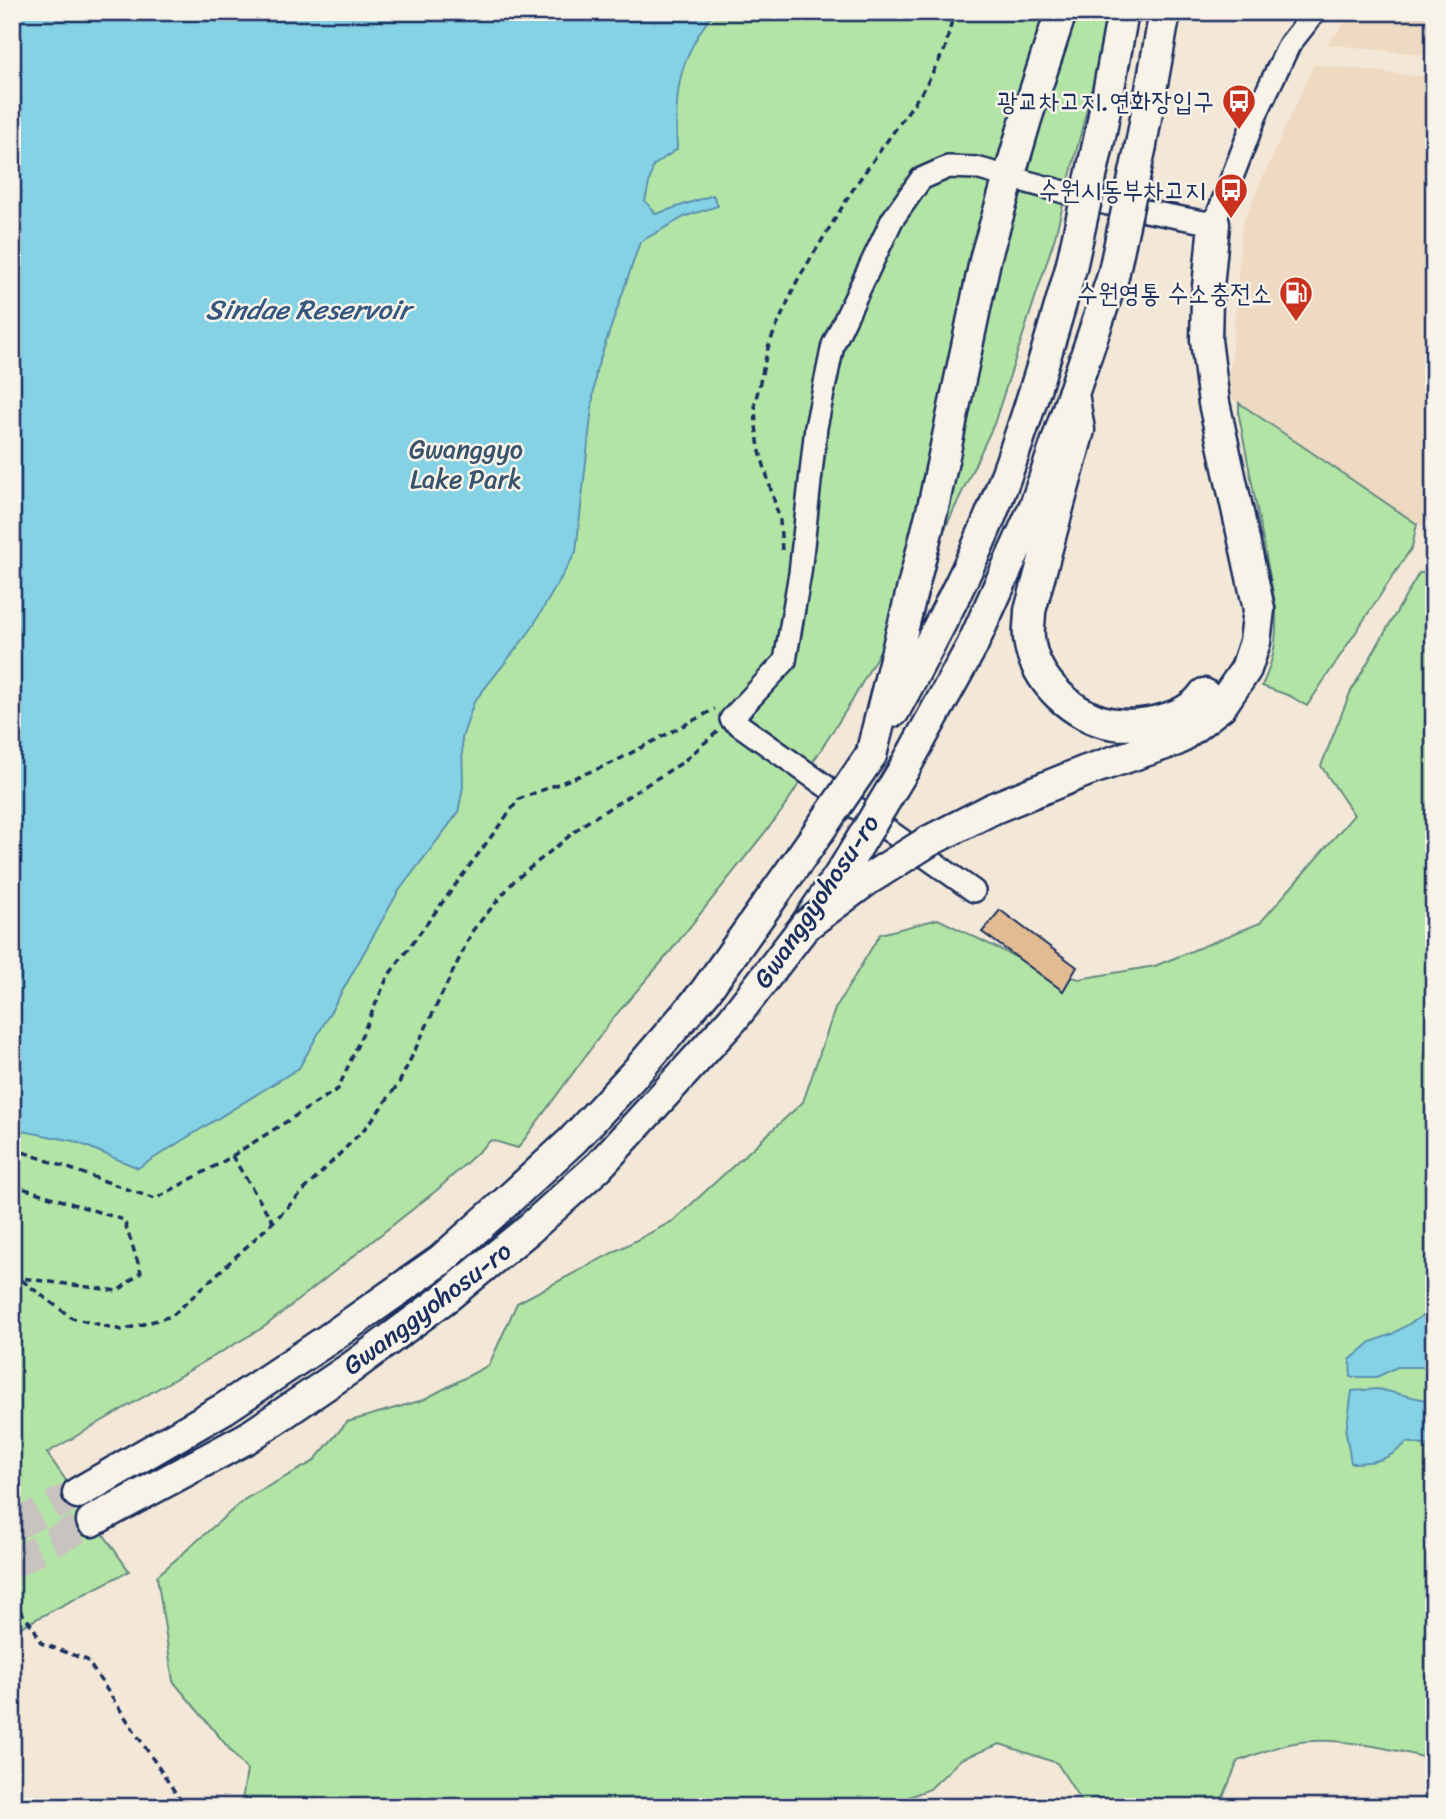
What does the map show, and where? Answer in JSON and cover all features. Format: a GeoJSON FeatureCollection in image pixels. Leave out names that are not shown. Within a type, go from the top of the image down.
{"type":"FeatureCollection","features":[{"type":"Feature","properties":{"kind":"main road"},"geometry":{"type":"LineString","coordinates":[[871,755],[934,503],[986,256],[1008,177],[1061,12]]}},
{"type":"Feature","properties":{"kind":"main road","name":"Gwanggyohosu-ro"},"geometry":{"type":"LineString","coordinates":[[78,1493],[225,1408],[330,1338],[440,1260],[505,1203],[573,1140],[705,992],[810,844],[871,755],[945,618],[1003,483],[1041,374],[1071,268],[1124,12]]}},
{"type":"Feature","properties":{"kind":"main road","name":"Gwanggyohosu-ro"},"geometry":{"type":"LineString","coordinates":[[92,1521],[247,1438],[352,1367],[438,1304],[518,1239],[599,1167],[669,1092],[733,1019],[805,926],[845,867],[904,769],[972,646],[1035,506],[1113,276],[1141,145],[1165,12]]}},
{"type":"Feature","properties":{"kind":"main road"},"geometry":{"type":"LineString","coordinates":[[805,926],[867,880],[929,841],[994,808],[1086,771],[1177,740],[1221,706],[1246,670],[1255,642],[1259,609],[1214,403],[1206,340],[1213,224]]}},
{"type":"Feature","properties":{"kind":"main road"},"geometry":{"type":"LineString","coordinates":[[1073,393],[1079,430],[1030,611],[1029,640],[1038,668],[1059,696],[1085,715],[1115,724],[1146,724],[1175,717],[1200,700],[1231,654],[1242,610],[1248,568]]}},
{"type":"Feature","properties":{"kind":"street"},"geometry":{"type":"LineString","coordinates":[[974,891],[723,714],[785,661],[800,573],[816,427],[833,345],[892,220],[921,179],[948,167],[976,168],[1108,204],[1213,224],[1258,110],[1289,45],[1315,12]]}},
{"type":"Feature","properties":{"kind":"path"},"geometry":{"type":"LineString","coordinates":[[782,558],[780,521],[759,448],[756,426],[755,403],[769,344],[797,281],[811,257],[855,186],[924,89],[945,49],[954,12]]}},
{"type":"Feature","properties":{"kind":"path"},"geometry":{"type":"LineString","coordinates":[[12,1148],[155,1199],[232,1156],[338,1089],[388,976],[519,799],[610,764],[723,714]]}},
{"type":"Feature","properties":{"kind":"path"},"geometry":{"type":"LineString","coordinates":[[12,1273],[72,1318],[122,1331],[172,1316],[273,1222],[369,1124],[399,1083],[473,930],[514,881],[584,824],[684,762],[723,714]]}},
{"type":"Feature","properties":{"kind":"path"},"geometry":{"type":"LineString","coordinates":[[232,1156],[273,1222]]}},
{"type":"Feature","properties":{"kind":"path"},"geometry":{"type":"LineString","coordinates":[[12,1188],[22,1188],[124,1220],[141,1272],[118,1291],[20,1278]]}},
{"type":"Feature","properties":{"kind":"path"},"geometry":{"type":"LineString","coordinates":[[12,1601],[34,1628],[41,1643],[87,1660],[185,1807]]}},
{"type":"Feature","properties":{"kind":"shaded area"},"geometry":{"type":"Polygon","coordinates":[[[1355,12],[1434,12],[1434,56],[1326,44],[1355,12]]]}},
{"type":"Feature","properties":{"kind":"shaded area"},"geometry":{"type":"Polygon","coordinates":[[[1314,64],[1434,78],[1434,526],[1417,524],[1228,396],[1242,224],[1314,64]]]}},
{"type":"Feature","properties":{"kind":"green space","name":"Gwanggyo Lake Park"},"geometry":{"type":"Polygon","coordinates":[[[12,12],[1111,12],[1055,237],[994,424],[928,565],[852,701],[781,812],[665,958],[614,1017],[518,1148],[491,1140],[437,1190],[264,1327],[47,1453],[129,1571],[17,1629],[12,1623],[12,12]]]}},
{"type":"Feature","properties":{"kind":"green space"},"geometry":{"type":"Polygon","coordinates":[[[1239,403],[1417,524],[1412,547],[1307,706],[1290,696],[1262,686],[1274,648],[1276,608],[1239,416],[1239,403]]]}},
{"type":"Feature","properties":{"kind":"green space"},"geometry":{"type":"Polygon","coordinates":[[[1434,572],[1434,1760],[1346,1742],[1310,1741],[1287,1744],[1238,1761],[1219,1807],[1085,1807],[1057,1763],[1000,1744],[961,1759],[930,1789],[882,1807],[241,1807],[247,1770],[173,1681],[157,1576],[245,1499],[313,1462],[347,1422],[423,1400],[489,1365],[517,1303],[673,1221],[803,1102],[835,1009],[880,934],[938,919],[1030,964],[1079,979],[1155,966],[1260,923],[1354,815],[1321,766],[1350,693],[1419,573],[1434,572]]]}},
{"type":"Feature","properties":{"kind":"water","name":"Sindae Reservoir"},"geometry":{"type":"Polygon","coordinates":[[[12,12],[714,12],[693,45],[681,76],[676,110],[677,149],[653,166],[645,201],[656,214],[713,195],[718,206],[686,216],[640,242],[596,371],[576,552],[530,631],[474,702],[462,738],[463,787],[458,813],[398,892],[299,1068],[138,1168],[74,1141],[12,1129],[12,12]]]}},
{"type":"Feature","properties":{"kind":"water"},"geometry":{"type":"Polygon","coordinates":[[[1434,1309],[1434,1367],[1397,1367],[1377,1377],[1351,1377],[1350,1360],[1371,1342],[1392,1334],[1434,1309]]]}},
{"type":"Feature","properties":{"kind":"water"},"geometry":{"type":"Polygon","coordinates":[[[1378,1389],[1425,1400],[1434,1389],[1434,1447],[1407,1442],[1382,1459],[1351,1463],[1346,1432],[1352,1391],[1378,1389]]]}},
{"type":"Feature","properties":{"kind":"building"},"geometry":{"type":"Polygon","coordinates":[[[1000,910],[1077,967],[1063,991],[982,932],[1000,910]]]}},
{"type":"Feature","properties":{"kind":"tunnel"},"geometry":{"type":"LineString","coordinates":[[12,1527],[78,1493]]}},
{"type":"Feature","properties":{"kind":"tunnel"},"geometry":{"type":"LineString","coordinates":[[12,1564],[92,1521]]}},
{"type":"Feature","properties":{"kind":"place","name":"광교차고지.연화장입구"},"geometry":{"type":"Point","coordinates":[1239,131]}},
{"type":"Feature","properties":{"kind":"place","name":"수원시동부차고지"},"geometry":{"type":"Point","coordinates":[1231,220]}},
{"type":"Feature","properties":{"kind":"place","name":"수원영통 수소충전소"},"geometry":{"type":"Point","coordinates":[1296,323]}}]}
